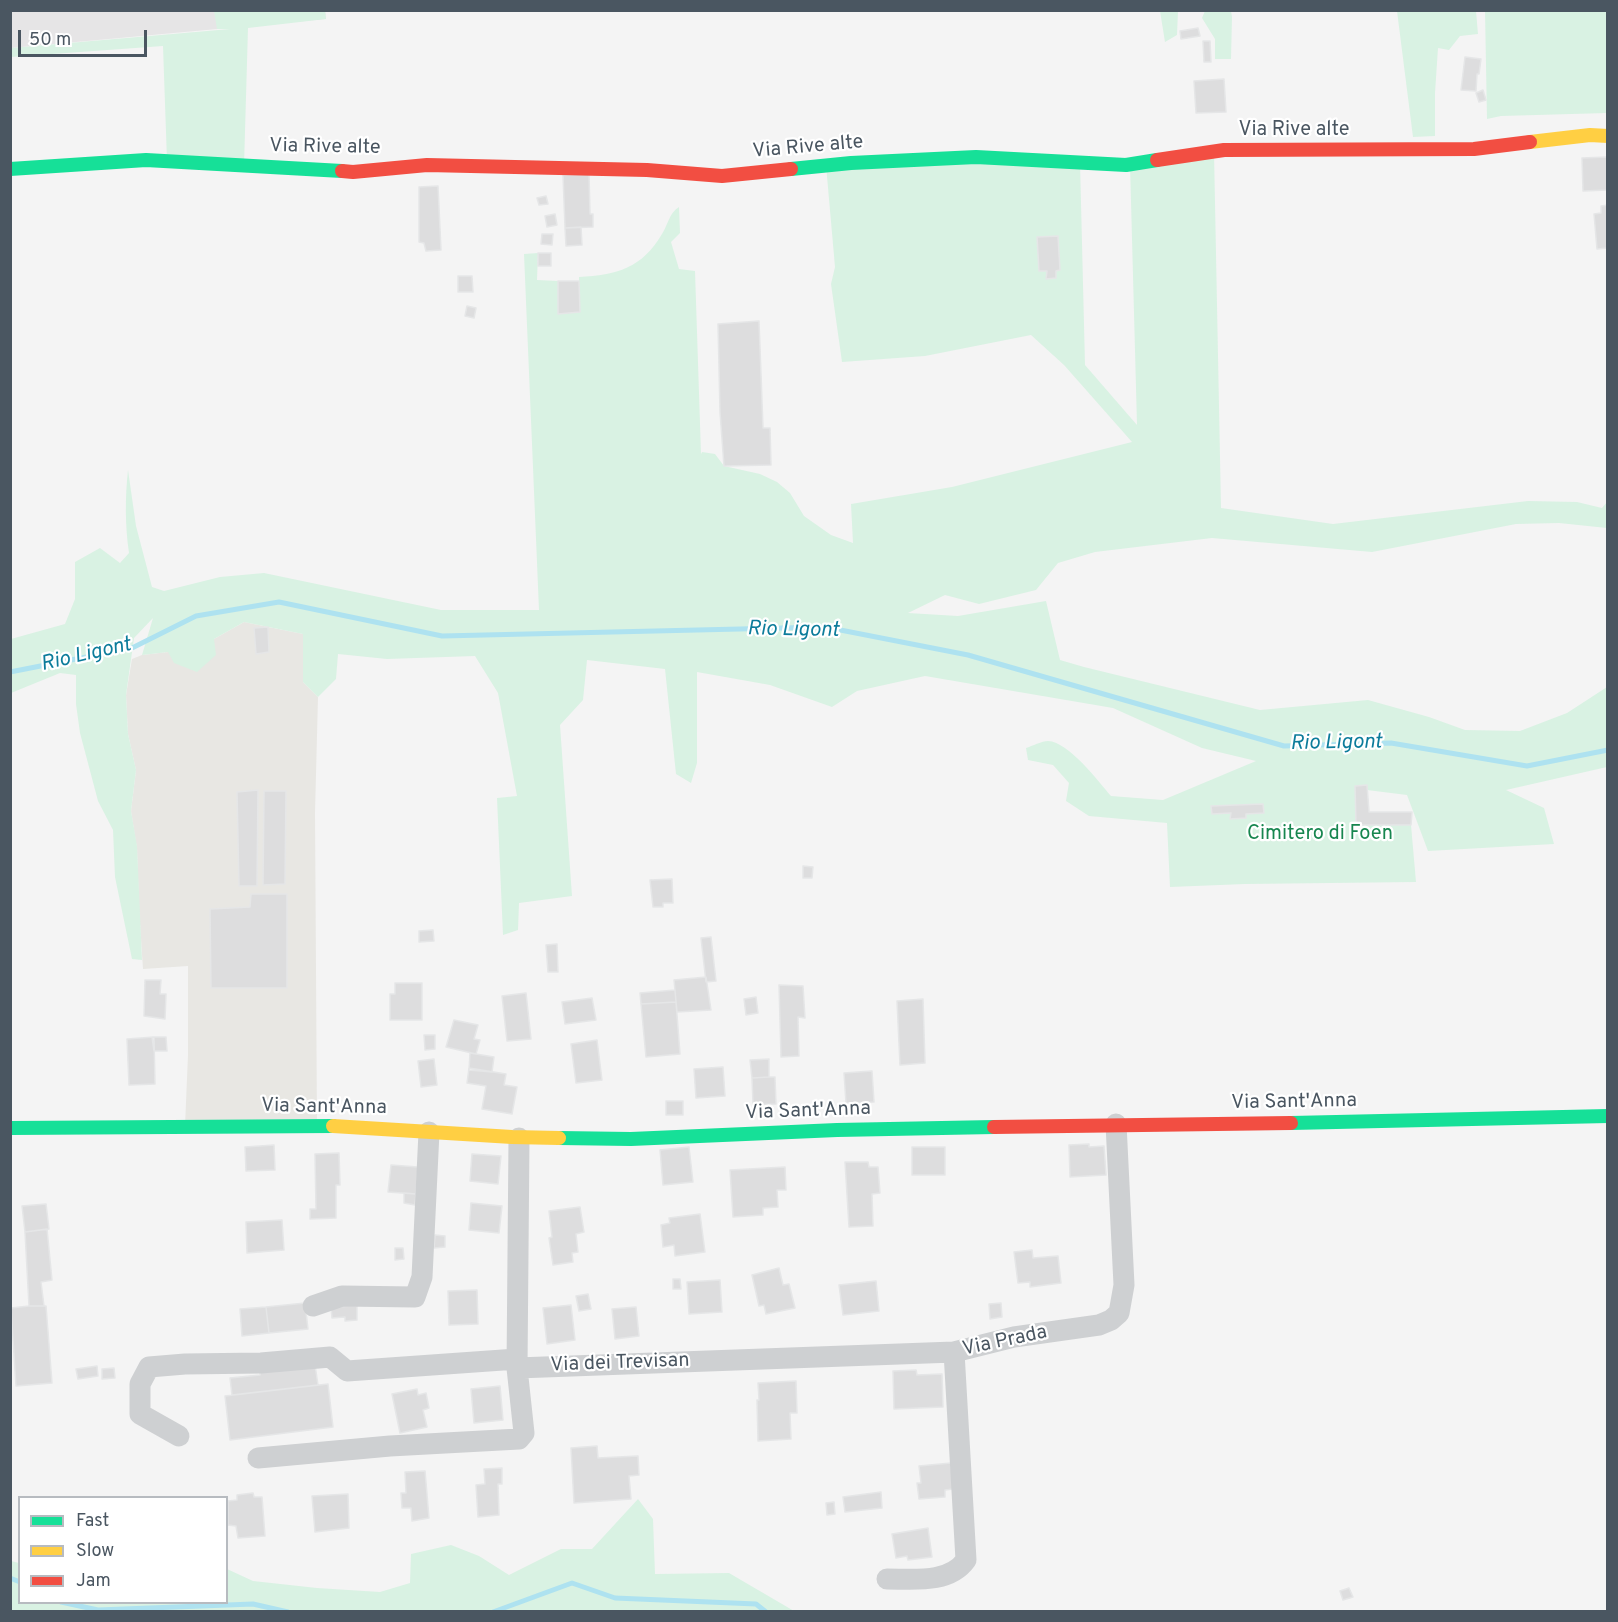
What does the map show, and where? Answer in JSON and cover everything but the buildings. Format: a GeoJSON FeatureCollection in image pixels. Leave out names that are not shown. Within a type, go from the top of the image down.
{"type":"FeatureCollection","features":[{"type":"Feature","properties":{"kind":"main road","name":"Via Rive alte"},"geometry":{"type":"LineString","coordinates":[[10,169],[146,160],[353,172],[427,165],[647,170],[722,176],[852,163],[976,158],[1126,165],[1224,150],[1474,149],[1590,135],[1608,136]]}},
{"type":"Feature","properties":{"kind":"main road","name":"Via Sant'Anna"},"geometry":{"type":"LineString","coordinates":[[10,1128],[339,1125],[519,1137],[631,1139],[837,1130],[1608,1116]]}},
{"type":"Feature","properties":{"kind":"street","name":"Via Prada"},"geometry":{"type":"LineString","coordinates":[[886,1579],[925,1579],[947,1576],[960,1568],[966,1560],[954,1352],[1014,1337],[1099,1325],[1111,1320],[1119,1313],[1124,1285],[1116,1124]]}},
{"type":"Feature","properties":{"kind":"street"},"geometry":{"type":"LineString","coordinates":[[313,1306],[342,1296],[415,1297],[422,1277],[429,1132]]}},
{"type":"Feature","properties":{"kind":"street"},"geometry":{"type":"LineString","coordinates":[[258,1458],[390,1446],[519,1439],[524,1433],[517,1363],[519,1137]]}},
{"type":"Feature","properties":{"kind":"street","name":"Via dei Trevisan"},"geometry":{"type":"LineString","coordinates":[[179,1436],[140,1414],[140,1384],[149,1367],[261,1363],[330,1357],[347,1371],[517,1363],[954,1352]]}},
{"type":"Feature","properties":{"kind":"shaded area"},"geometry":{"type":"Polygon","coordinates":[[[325,10],[326,19],[11,48],[11,11],[325,10]]]}},
{"type":"Feature","properties":{"kind":"shaded area"},"geometry":{"type":"Polygon","coordinates":[[[244,622],[303,634],[303,682],[318,697],[315,813],[317,1126],[185,1126],[188,966],[143,969],[137,849],[131,811],[136,770],[128,734],[126,695],[132,659],[214,639],[244,622]]]}},
{"type":"Feature","properties":{"kind":"green space"},"geometry":{"type":"Polygon","coordinates":[[[214,11],[325,11],[326,19],[248,28],[244,166],[167,161],[163,46],[11,57],[11,48],[230,29],[217,29],[214,11]]]}},
{"type":"Feature","properties":{"kind":"green space"},"geometry":{"type":"Polygon","coordinates":[[[1160,11],[1178,11],[1177,35],[1165,42],[1160,11]]]}},
{"type":"Feature","properties":{"kind":"green space"},"geometry":{"type":"Polygon","coordinates":[[[1205,11],[1231,11],[1231,59],[1215,59],[1215,39],[1202,18],[1205,11]]]}},
{"type":"Feature","properties":{"kind":"green space"},"geometry":{"type":"Polygon","coordinates":[[[1397,11],[1476,11],[1478,34],[1460,36],[1449,50],[1438,48],[1435,136],[1413,137],[1397,11]]]}},
{"type":"Feature","properties":{"kind":"green space"},"geometry":{"type":"Polygon","coordinates":[[[1485,11],[1607,11],[1607,113],[1501,116],[1487,119],[1485,11]]]}},
{"type":"Feature","properties":{"kind":"green space","name":"Cimitero di Foen"},"geometry":{"type":"Polygon","coordinates":[[[1214,152],[1221,508],[1333,524],[1528,501],[1577,502],[1602,508],[1607,502],[1607,528],[1559,523],[1516,524],[1372,552],[1212,538],[1095,552],[1058,563],[1036,590],[979,604],[945,595],[908,613],[958,616],[1046,601],[1060,660],[1260,710],[1368,700],[1465,730],[1520,731],[1567,713],[1607,687],[1607,767],[1506,790],[1544,808],[1554,844],[1428,851],[1407,795],[1367,790],[1369,812],[1412,812],[1416,882],[1170,887],[1167,823],[1089,816],[1066,801],[1069,783],[1053,765],[1028,760],[1026,748],[1046,741],[1056,743],[1074,755],[1111,796],[1163,800],[1256,761],[1202,748],[1113,708],[925,676],[857,691],[832,707],[770,685],[697,672],[697,763],[691,783],[676,774],[665,669],[587,660],[583,700],[560,725],[572,896],[519,903],[518,930],[503,935],[497,798],[517,796],[498,693],[475,656],[387,659],[338,654],[336,679],[318,697],[303,682],[303,634],[244,622],[214,639],[216,655],[197,672],[174,663],[168,652],[142,655],[153,618],[134,638],[126,695],[128,734],[136,770],[131,811],[137,846],[142,960],[132,959],[115,877],[113,830],[98,801],[80,733],[76,704],[76,675],[60,673],[11,693],[11,639],[65,624],[75,599],[75,562],[100,548],[120,563],[129,553],[126,512],[128,470],[136,526],[152,587],[164,591],[220,577],[264,573],[441,610],[539,610],[524,254],[538,253],[537,280],[558,281],[558,314],[579,312],[579,277],[617,271],[637,262],[654,246],[671,216],[679,207],[680,233],[671,242],[679,269],[695,271],[701,454],[702,452],[715,454],[724,466],[760,474],[777,482],[790,493],[804,516],[831,535],[853,543],[851,504],[952,487],[1132,442],[1064,365],[1031,335],[925,356],[842,362],[831,284],[835,267],[826,165],[1080,162],[1085,365],[1137,425],[1130,164],[1214,152]]]}},
{"type":"Feature","properties":{"kind":"green space"},"geometry":{"type":"Polygon","coordinates":[[[638,1499],[653,1519],[655,1574],[729,1573],[794,1611],[11,1611],[11,1561],[18,1563],[18,1604],[228,1604],[228,1569],[253,1581],[380,1592],[410,1583],[411,1554],[451,1545],[479,1556],[509,1575],[561,1549],[592,1549],[638,1499]]]}},
{"type":"Feature","properties":{"kind":"waterway","name":"Rio Ligont"},"geometry":{"type":"LineString","coordinates":[[10,672],[132,648],[196,616],[279,602],[442,636],[825,627],[968,655],[1284,746],[1391,743],[1527,766],[1608,750]]}},
{"type":"Feature","properties":{"kind":"waterway"},"geometry":{"type":"LineString","coordinates":[[10,1578],[18,1581]]}},
{"type":"Feature","properties":{"kind":"waterway"},"geometry":{"type":"LineString","coordinates":[[493,1612],[572,1583],[615,1598],[756,1604],[766,1612]]}},
{"type":"Feature","properties":{"kind":"waterway"},"geometry":{"type":"LineString","coordinates":[[70,1604],[98,1610],[253,1604],[288,1612]]}},
{"type":"Feature","properties":{"kind":"traffic: fast"},"geometry":{"type":"LineString","coordinates":[[791,169],[851,163],[976,157],[1126,165],[1157,160]]}},
{"type":"Feature","properties":{"kind":"traffic: fast"},"geometry":{"type":"LineString","coordinates":[[10,169],[146,160],[342,171]]}},
{"type":"Feature","properties":{"kind":"traffic: fast"},"geometry":{"type":"LineString","coordinates":[[1291,1123],[1608,1116]]}},
{"type":"Feature","properties":{"kind":"traffic: fast"},"geometry":{"type":"LineString","coordinates":[[10,1128],[333,1126]]}},
{"type":"Feature","properties":{"kind":"traffic: fast"},"geometry":{"type":"LineString","coordinates":[[559,1138],[631,1139],[837,1130],[994,1127]]}},
{"type":"Feature","properties":{"kind":"traffic: slow"},"geometry":{"type":"LineString","coordinates":[[1530,142],[1590,135],[1608,136]]}},
{"type":"Feature","properties":{"kind":"traffic: slow"},"geometry":{"type":"LineString","coordinates":[[333,1126],[559,1138]]}},
{"type":"Feature","properties":{"kind":"traffic: jam"},"geometry":{"type":"LineString","coordinates":[[1157,160],[1224,150],[1474,149],[1530,142]]}},
{"type":"Feature","properties":{"kind":"traffic: jam"},"geometry":{"type":"LineString","coordinates":[[342,171],[427,165],[647,170],[722,176],[791,169]]}},
{"type":"Feature","properties":{"kind":"traffic: jam"},"geometry":{"type":"LineString","coordinates":[[994,1127],[1291,1123]]}}]}
